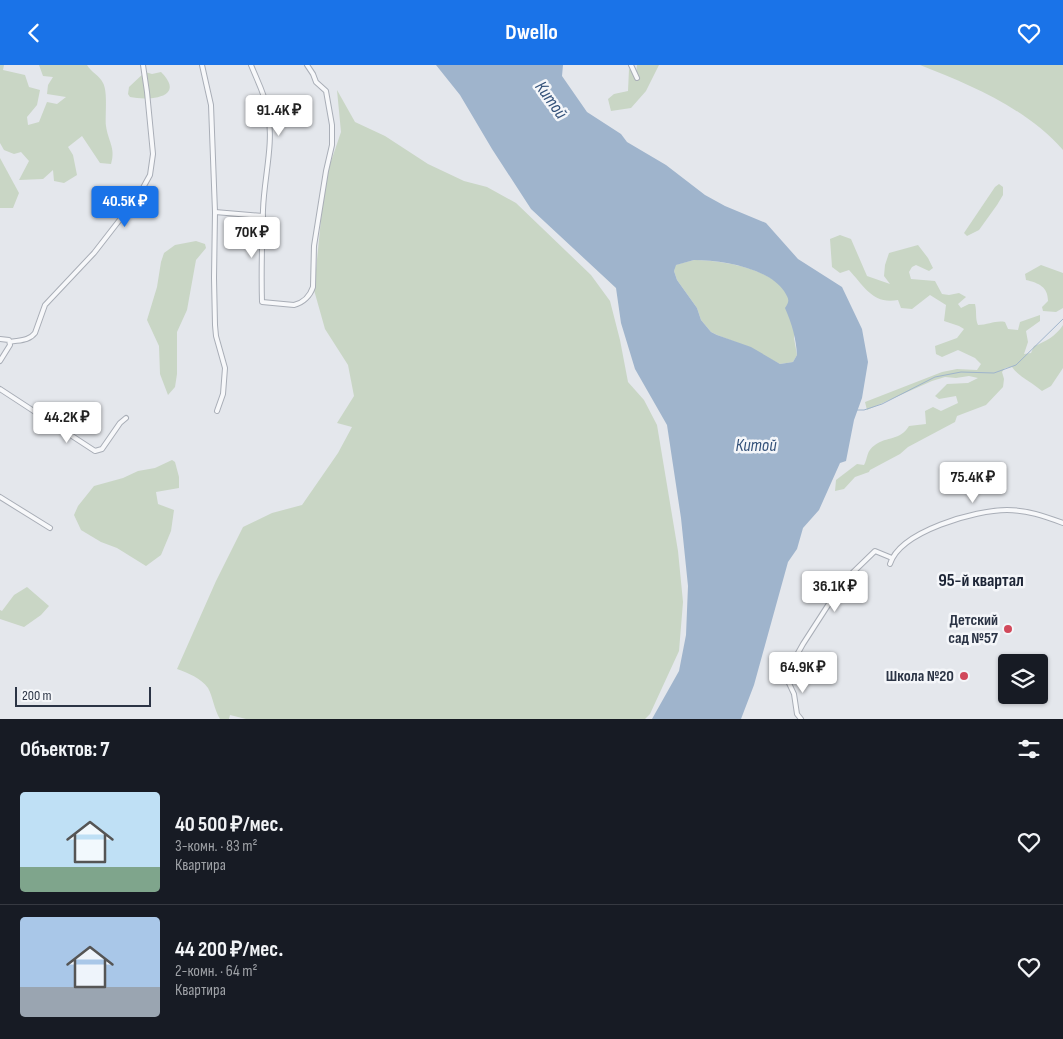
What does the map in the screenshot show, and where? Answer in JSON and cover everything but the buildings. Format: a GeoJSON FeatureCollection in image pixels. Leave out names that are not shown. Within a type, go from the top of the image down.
{"type":"FeatureCollection","features":[{"type":"Feature","properties":{"kind":"street"},"geometry":{"type":"LineString","coordinates":[[0,339],[9,340],[10,342],[32,337],[45,305],[94,253],[145,186],[152,169],[153,154],[147,86],[143,65]]}},
{"type":"Feature","properties":{"kind":"street"},"geometry":{"type":"LineString","coordinates":[[202,65],[211,105],[216,212],[215,325],[216,336],[225,368],[223,394],[217,411]]}},
{"type":"Feature","properties":{"kind":"street"},"geometry":{"type":"LineString","coordinates":[[251,65],[266,102],[270,129],[269,168],[261,256],[262,302],[294,305],[308,297],[313,287],[314,246],[332,136],[331,117],[326,91],[316,82],[314,74],[307,65]]}},
{"type":"Feature","properties":{"kind":"street"},"geometry":{"type":"LineString","coordinates":[[631,65],[636,77]]}},
{"type":"Feature","properties":{"kind":"street"},"geometry":{"type":"LineString","coordinates":[[216,212],[264,215]]}},
{"type":"Feature","properties":{"kind":"street"},"geometry":{"type":"LineString","coordinates":[[0,361],[9,348],[10,342]]}},
{"type":"Feature","properties":{"kind":"street"},"geometry":{"type":"LineString","coordinates":[[0,389],[95,451],[102,449],[120,423],[126,418]]}},
{"type":"Feature","properties":{"kind":"street"},"geometry":{"type":"LineString","coordinates":[[0,497],[50,528]]}},
{"type":"Feature","properties":{"kind":"street"},"geometry":{"type":"LineString","coordinates":[[890,564],[895,553],[914,538],[951,520],[986,511],[1008,510],[1034,513],[1063,523]]}},
{"type":"Feature","properties":{"kind":"street"},"geometry":{"type":"LineString","coordinates":[[801,719],[797,714],[794,693],[787,679],[789,669],[803,644],[843,582],[875,551],[892,558]]}},
{"type":"Feature","properties":{"kind":"green space"},"geometry":{"type":"Polygon","coordinates":[[[0,65],[4,65],[3,70],[25,75],[29,87],[40,90],[37,105],[27,117],[28,125],[39,122],[47,102],[57,104],[66,97],[47,94],[48,85],[53,77],[43,76],[39,65],[87,65],[100,78],[105,87],[106,126],[113,153],[111,164],[100,163],[82,136],[68,147],[73,155],[77,175],[64,183],[54,181],[53,170],[43,179],[19,180],[29,161],[21,152],[14,154],[4,150],[0,143],[0,65]]]}},
{"type":"Feature","properties":{"kind":"green space"},"geometry":{"type":"Polygon","coordinates":[[[637,65],[659,65],[646,91],[631,108],[611,111],[608,99],[614,94],[628,91],[629,69],[636,74],[637,65]]]}},
{"type":"Feature","properties":{"kind":"green space"},"geometry":{"type":"Polygon","coordinates":[[[920,65],[1063,65],[1063,150],[1032,122],[997,99],[920,65]]]}},
{"type":"Feature","properties":{"kind":"green space"},"geometry":{"type":"Polygon","coordinates":[[[145,72],[152,74],[161,72],[168,81],[170,87],[168,92],[155,98],[130,97],[128,94],[129,87],[145,72]]]}},
{"type":"Feature","properties":{"kind":"green space"},"geometry":{"type":"Polygon","coordinates":[[[337,90],[355,122],[385,136],[428,164],[464,181],[487,187],[516,203],[591,275],[610,301],[628,382],[644,400],[657,425],[678,551],[683,602],[679,651],[650,714],[645,719],[246,719],[230,715],[229,719],[220,719],[205,684],[194,676],[177,669],[216,581],[243,527],[272,513],[302,505],[338,453],[352,427],[337,423],[354,396],[348,365],[325,329],[314,290],[325,179],[341,132],[337,90]]]}},
{"type":"Feature","properties":{"kind":"green space"},"geometry":{"type":"Polygon","coordinates":[[[0,158],[19,193],[13,208],[0,208],[0,158]]]}},
{"type":"Feature","properties":{"kind":"green space"},"geometry":{"type":"Polygon","coordinates":[[[999,184],[1003,187],[1003,195],[997,205],[979,230],[967,236],[964,233],[995,187],[999,184]]]}},
{"type":"Feature","properties":{"kind":"green space"},"geometry":{"type":"Polygon","coordinates":[[[840,235],[851,239],[867,276],[890,284],[884,276],[889,253],[918,245],[933,268],[929,271],[916,265],[912,267],[909,272],[911,279],[935,281],[942,294],[959,293],[966,297],[958,304],[961,308],[969,304],[975,304],[978,325],[1005,322],[1008,329],[1018,330],[1020,322],[1040,315],[1040,321],[1026,331],[1028,342],[1024,354],[1031,353],[1034,346],[1050,338],[1063,325],[1063,368],[1051,386],[1042,391],[1018,374],[1012,367],[1005,368],[1002,372],[1004,379],[1003,387],[986,405],[957,416],[955,422],[908,447],[900,454],[869,472],[855,477],[844,489],[835,491],[836,480],[857,464],[864,465],[872,447],[902,434],[909,426],[926,424],[925,411],[933,407],[941,411],[958,403],[956,396],[939,399],[935,396],[947,384],[968,383],[978,378],[969,376],[945,377],[867,410],[865,402],[942,372],[957,369],[977,370],[981,364],[975,358],[958,350],[942,357],[936,354],[935,346],[957,338],[964,329],[944,321],[946,305],[930,295],[912,309],[901,308],[898,300],[889,301],[875,297],[849,270],[840,273],[832,267],[830,239],[840,235]]]}},
{"type":"Feature","properties":{"kind":"green space"},"geometry":{"type":"Polygon","coordinates":[[[196,241],[205,244],[206,248],[196,260],[187,310],[177,332],[177,374],[175,387],[168,395],[160,374],[159,346],[147,320],[157,287],[164,253],[175,245],[196,241]]]}},
{"type":"Feature","properties":{"kind":"green space"},"geometry":{"type":"Polygon","coordinates":[[[694,260],[733,264],[748,268],[762,273],[783,288],[789,298],[795,333],[797,355],[793,362],[780,364],[711,332],[701,320],[697,308],[677,280],[674,271],[675,265],[694,260]]]}},
{"type":"Feature","properties":{"kind":"green space"},"geometry":{"type":"Polygon","coordinates":[[[1041,265],[1063,273],[1063,308],[1056,312],[1043,311],[1042,307],[1048,301],[1046,292],[1039,284],[1026,280],[1025,274],[1041,265]]]}},
{"type":"Feature","properties":{"kind":"green space"},"geometry":{"type":"Polygon","coordinates":[[[172,460],[175,462],[179,477],[179,488],[156,492],[158,504],[174,510],[171,531],[161,555],[146,566],[117,548],[101,542],[81,530],[74,515],[78,506],[94,486],[123,478],[138,471],[155,468],[172,460]]]}},
{"type":"Feature","properties":{"kind":"green space"},"geometry":{"type":"Polygon","coordinates":[[[27,587],[49,606],[41,615],[24,627],[0,619],[0,610],[2,611],[14,595],[27,587]]]}},
{"type":"Feature","properties":{"kind":"water","name":"Китой"},"geometry":{"type":"Polygon","coordinates":[[[436,65],[563,65],[562,76],[587,112],[621,134],[627,142],[666,165],[705,195],[725,206],[766,223],[798,259],[842,287],[862,329],[868,362],[862,398],[854,420],[846,461],[840,463],[819,510],[803,528],[797,549],[788,562],[754,685],[741,719],[652,719],[679,671],[686,635],[688,586],[681,518],[667,425],[635,369],[621,323],[616,288],[531,209],[460,95],[436,65]],[[694,260],[676,265],[674,271],[677,280],[697,308],[701,320],[711,332],[751,347],[780,364],[793,362],[797,355],[793,331],[785,308],[788,300],[784,291],[777,283],[767,276],[744,267],[694,260]]]}},
{"type":"Feature","properties":{"kind":"waterway"},"geometry":{"type":"LineString","coordinates":[[857,410],[864,410],[882,404],[935,377],[961,372],[994,373],[1016,365],[1063,319]]}},
{"type":"Feature","properties":{"kind":"place","name":"Детский сад №57"},"geometry":{"type":"Point","coordinates":[1008,629]}},
{"type":"Feature","properties":{"kind":"place","name":"Школа №20"},"geometry":{"type":"Point","coordinates":[964,676]}},
{"type":"Feature","properties":{"kind":"district","name":"95-й квартал"},"geometry":{"type":"Point","coordinates":[981,580]}}]}
